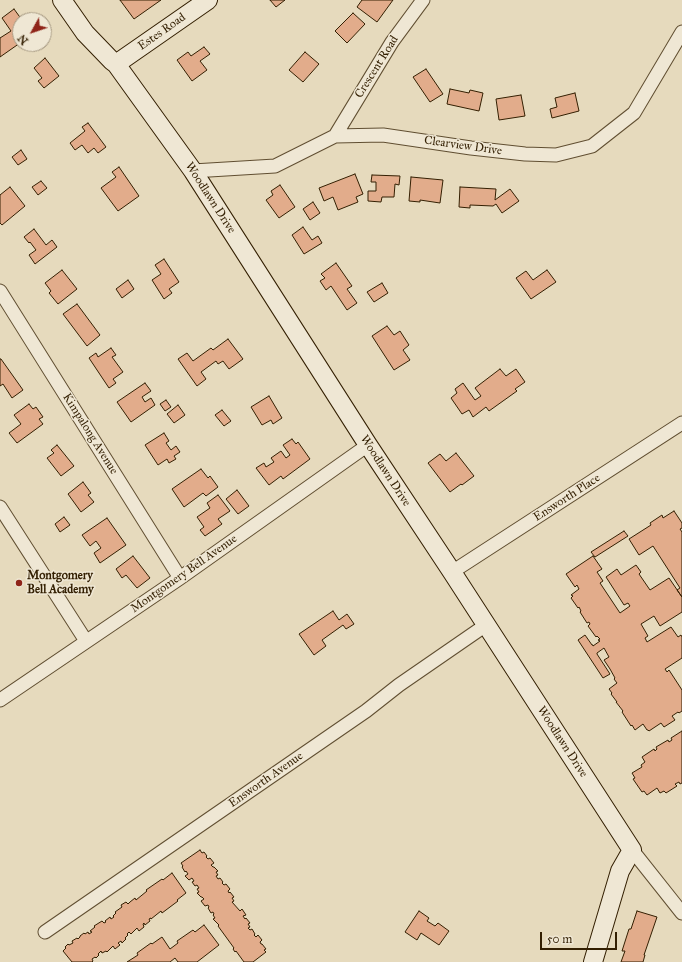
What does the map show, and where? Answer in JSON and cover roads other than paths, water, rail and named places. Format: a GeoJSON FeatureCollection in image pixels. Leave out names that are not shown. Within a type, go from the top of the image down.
{"type":"FeatureCollection","features":[{"type":"Feature","properties":{"kind":"main road","name":"Woodlawn Drive"},"geometry":{"type":"LineString","coordinates":[[62,0],[85,33],[116,64],[193,170],[368,446],[452,572],[632,850]]}},
{"type":"Feature","properties":{"kind":"main road","name":"Estes Road"},"geometry":{"type":"LineString","coordinates":[[116,64],[208,0]]}},
{"type":"Feature","properties":{"kind":"main road"},"geometry":{"type":"LineString","coordinates":[[592,962],[620,871],[632,850]]}},
{"type":"Feature","properties":{"kind":"street","name":"Crescent Road"},"geometry":{"type":"LineString","coordinates":[[335,136],[392,42],[423,0]]}},
{"type":"Feature","properties":{"kind":"street","name":"Clearview Drive"},"geometry":{"type":"LineString","coordinates":[[193,170],[275,166],[335,136],[383,135],[471,148],[525,154],[556,155],[592,146],[634,113],[682,32]]}},
{"type":"Feature","properties":{"kind":"street","name":"Kimpalong Avenue"},"geometry":{"type":"LineString","coordinates":[[0,291],[180,578]]}},
{"type":"Feature","properties":{"kind":"street","name":"Ensworth Place"},"geometry":{"type":"LineString","coordinates":[[452,572],[682,423]]}},
{"type":"Feature","properties":{"kind":"street","name":"Montgomery Bell Avenue"},"geometry":{"type":"LineString","coordinates":[[0,700],[180,578],[368,446]]}},
{"type":"Feature","properties":{"kind":"street"},"geometry":{"type":"LineString","coordinates":[[0,507],[86,641]]}},
{"type":"Feature","properties":{"kind":"street","name":"Ensworth Avenue"},"geometry":{"type":"LineString","coordinates":[[45,932],[366,711],[399,685],[486,625]]}},
{"type":"Feature","properties":{"kind":"street"},"geometry":{"type":"LineString","coordinates":[[632,850],[682,913]]}},
{"type":"Feature","properties":{"kind":"place","name":"Montgomery Bell Academy"},"geometry":{"type":"Point","coordinates":[19,583]}}]}
